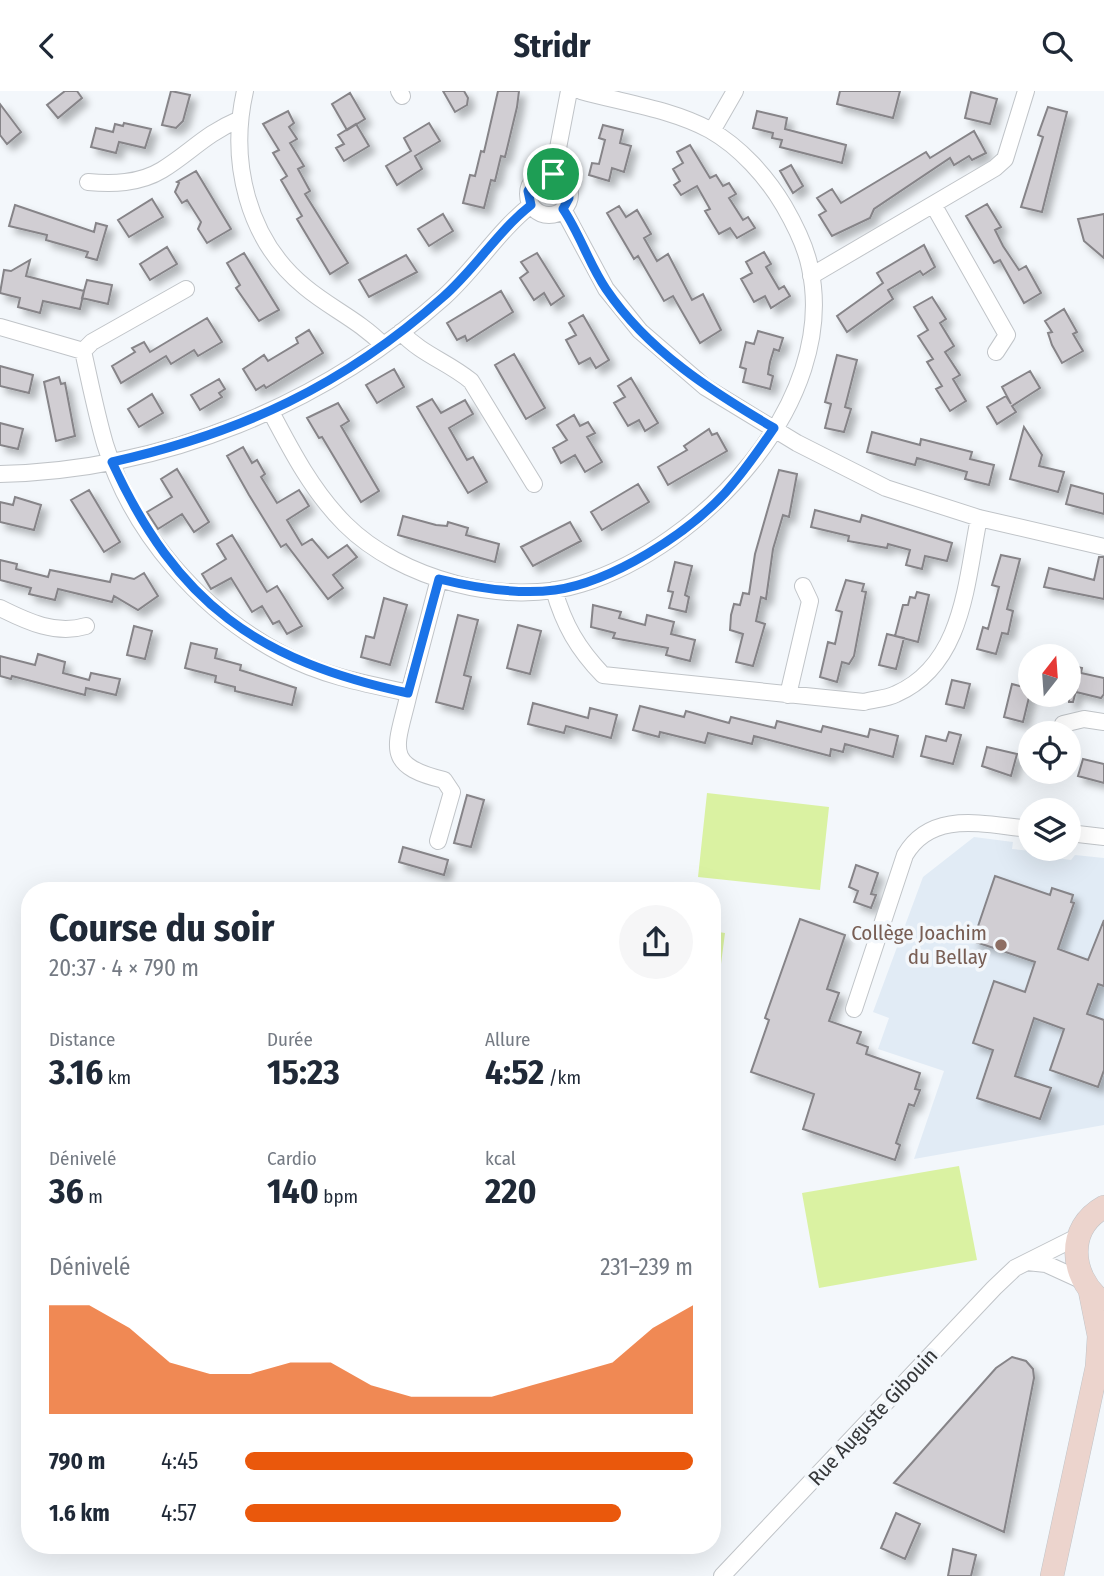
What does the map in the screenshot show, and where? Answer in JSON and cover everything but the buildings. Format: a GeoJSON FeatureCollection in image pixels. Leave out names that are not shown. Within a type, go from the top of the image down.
{"type":"FeatureCollection","features":[{"type":"Feature","properties":{"kind":"main road"},"geometry":{"type":"LineString","coordinates":[[1052,1576],[1100,1358],[1092,1291],[1075,1250],[1086,1222],[1104,1207]]}},
{"type":"Feature","properties":{"kind":"street"},"geometry":{"type":"LineString","coordinates":[[245,91],[238,120],[244,187],[268,246],[285,269],[304,287],[370,330],[383,345]]}},
{"type":"Feature","properties":{"kind":"street"},"geometry":{"type":"LineString","coordinates":[[553,174],[569,91]]}},
{"type":"Feature","properties":{"kind":"street"},"geometry":{"type":"LineString","coordinates":[[271,412],[318,493],[346,525],[392,560],[439,579],[500,590],[554,590],[582,584],[624,565],[694,521],[726,492],[789,407],[811,341],[811,276],[794,224],[776,193],[750,161],[712,131],[679,117],[581,91]]}},
{"type":"Feature","properties":{"kind":"street"},"geometry":{"type":"LineString","coordinates":[[712,131],[736,91]]}},
{"type":"Feature","properties":{"kind":"street"},"geometry":{"type":"LineString","coordinates":[[811,276],[934,206],[1004,159],[1026,91]]}},
{"type":"Feature","properties":{"kind":"street"},"geometry":{"type":"LineString","coordinates":[[88,182],[119,184],[160,171],[211,132],[238,120]]}},
{"type":"Feature","properties":{"kind":"street"},"geometry":{"type":"LineString","coordinates":[[553,174],[568,186],[569,198],[563,209],[546,214],[531,205],[531,185],[540,176],[553,174]]}},
{"type":"Feature","properties":{"kind":"street"},"geometry":{"type":"LineString","coordinates":[[0,474],[40,473],[112,462],[224,431],[271,412],[345,373],[401,332],[453,288],[513,219],[531,205]]}},
{"type":"Feature","properties":{"kind":"street"},"geometry":{"type":"LineString","coordinates":[[934,206],[1007,335],[996,352]]}},
{"type":"Feature","properties":{"kind":"street"},"geometry":{"type":"LineString","coordinates":[[563,209],[606,289],[640,331],[705,387],[774,428],[886,488],[979,518],[1104,547]]}},
{"type":"Feature","properties":{"kind":"street"},"geometry":{"type":"LineString","coordinates":[[83,351],[92,342],[186,289]]}},
{"type":"Feature","properties":{"kind":"street"},"geometry":{"type":"LineString","coordinates":[[0,327],[83,351]]}},
{"type":"Feature","properties":{"kind":"street"},"geometry":{"type":"LineString","coordinates":[[401,332],[416,348],[458,370],[471,381],[534,484]]}},
{"type":"Feature","properties":{"kind":"street"},"geometry":{"type":"LineString","coordinates":[[83,351],[112,462],[154,541],[186,581],[227,618],[283,655],[305,664],[408,693]]}},
{"type":"Feature","properties":{"kind":"street"},"geometry":{"type":"LineString","coordinates":[[554,590],[563,621],[581,652],[603,675],[864,702],[895,695],[928,674],[949,646],[966,586],[979,518]]}},
{"type":"Feature","properties":{"kind":"street"},"geometry":{"type":"LineString","coordinates":[[438,841],[452,792],[444,780],[417,774],[403,764],[397,747],[408,693],[439,579]]}},
{"type":"Feature","properties":{"kind":"street"},"geometry":{"type":"LineString","coordinates":[[788,695],[810,601],[803,586]]}},
{"type":"Feature","properties":{"kind":"street"},"geometry":{"type":"LineString","coordinates":[[0,608],[25,621],[67,631],[86,626]]}},
{"type":"Feature","properties":{"kind":"street"},"geometry":{"type":"LineString","coordinates":[[1077,721],[1084,719],[1104,722]]}},
{"type":"Feature","properties":{"kind":"street"},"geometry":{"type":"LineString","coordinates":[[854,1009],[905,855],[914,840],[929,828],[948,824],[1018,828]]}},
{"type":"Feature","properties":{"kind":"street"},"geometry":{"type":"LineString","coordinates":[[1081,834],[1104,837]]}},
{"type":"Feature","properties":{"kind":"street","name":"Rue Auguste Gibouin"},"geometry":{"type":"LineString","coordinates":[[722,1576],[994,1288],[1027,1262],[1079,1236]]}},
{"type":"Feature","properties":{"kind":"street"},"geometry":{"type":"LineString","coordinates":[[1027,1262],[1046,1264],[1092,1291]]}},
{"type":"Feature","properties":{"kind":"shaded area","name":"Collège Joachim du Bellay"},"geometry":{"type":"Polygon","coordinates":[[[974,837],[1013,842],[1012,849],[1018,850],[1018,861],[1081,861],[1081,856],[1104,858],[1104,1125],[914,1159],[944,1071],[878,1049],[889,1018],[873,1012],[923,877],[974,837]]]}},
{"type":"Feature","properties":{"kind":"green space"},"geometry":{"type":"Polygon","coordinates":[[[707,793],[829,807],[820,890],[698,877],[707,793]]]}},
{"type":"Feature","properties":{"kind":"green space"},"geometry":{"type":"Polygon","coordinates":[[[721,932],[725,933],[721,964],[721,932]]]}},
{"type":"Feature","properties":{"kind":"green space"},"geometry":{"type":"Polygon","coordinates":[[[959,1166],[977,1260],[819,1288],[802,1193],[959,1166]]]}},
{"type":"Feature","properties":{"kind":"place","name":"Collège Joachim du Bellay"},"geometry":{"type":"Point","coordinates":[1001,945]}},
{"type":"Feature","properties":{"kind":"route"},"geometry":{"type":"LineString","coordinates":[[553,174],[565,180],[568,186],[569,198],[563,209],[606,289],[640,331],[705,387],[774,428],[726,492],[694,521],[624,565],[582,584],[554,590],[514,591],[474,587],[439,579],[408,693],[338,675],[283,655],[227,618],[186,581],[154,541],[127,495],[112,462],[224,431],[271,412],[345,373],[445,296],[476,265],[513,219],[531,205],[528,191],[535,180],[540,176],[553,174]]}}]}
